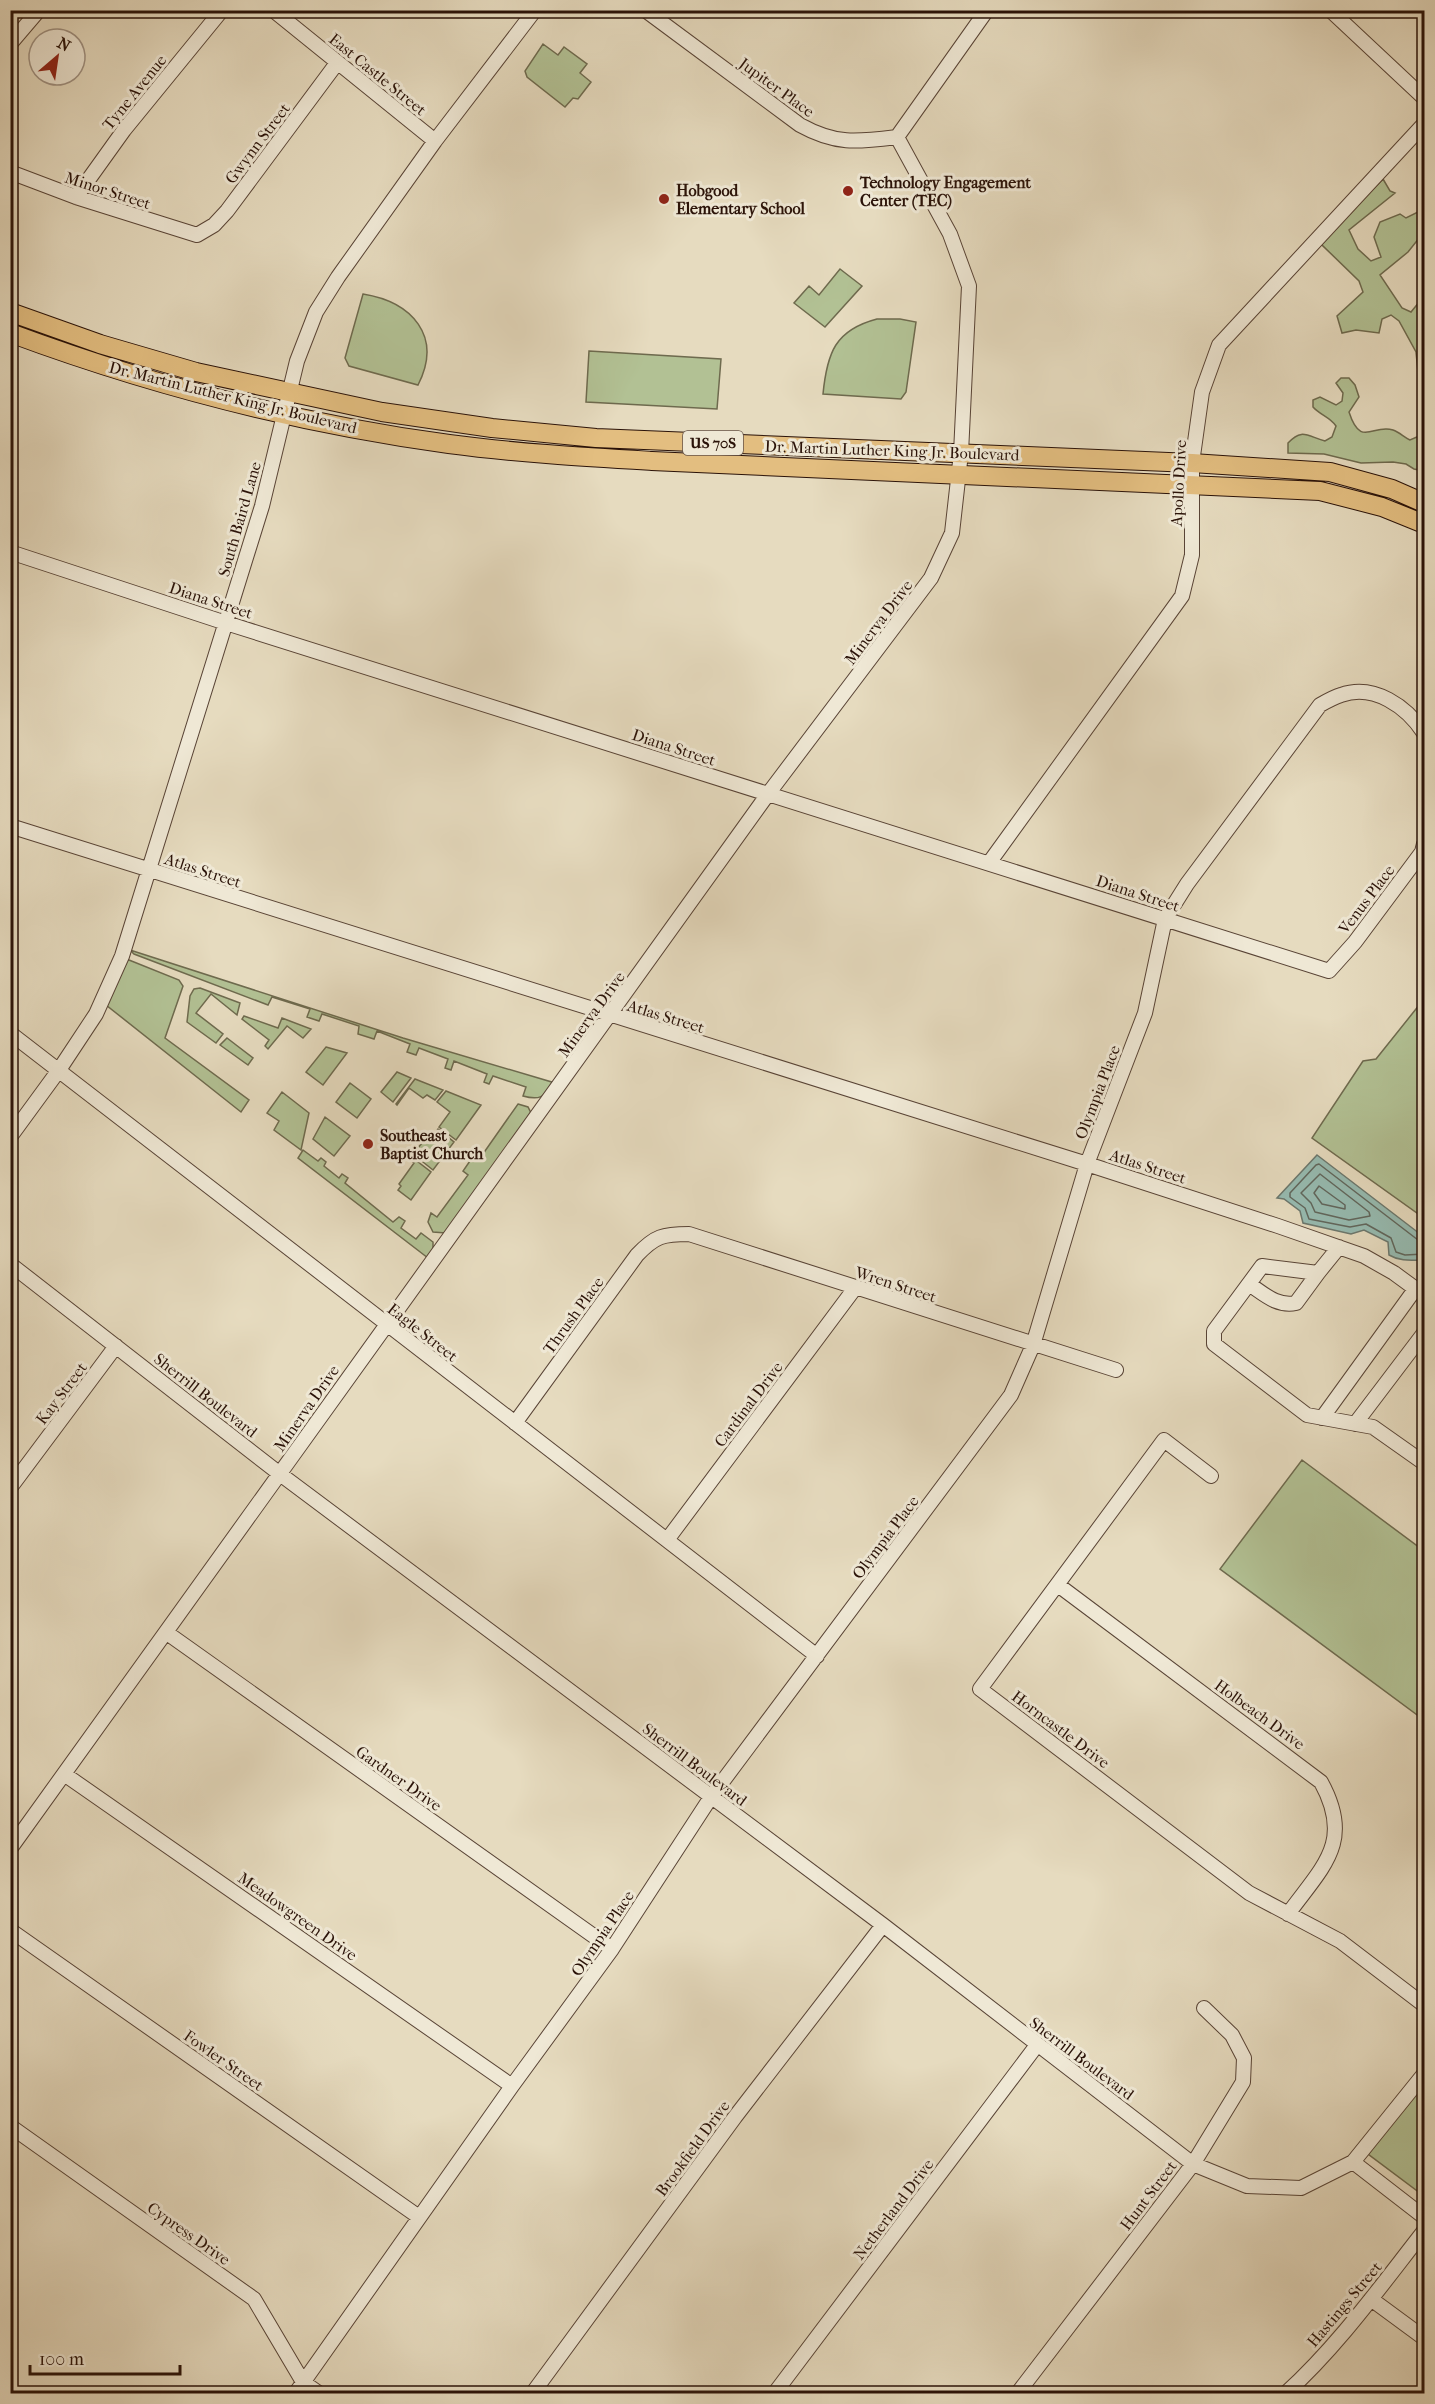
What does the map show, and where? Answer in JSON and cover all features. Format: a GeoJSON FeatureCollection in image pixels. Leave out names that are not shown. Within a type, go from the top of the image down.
{"type":"FeatureCollection","features":[{"type":"Feature","properties":{"kind":"main road","name":"Dr. Martin Luther King Jr. Boulevard"},"geometry":{"type":"LineString","coordinates":[[10,312],[100,344],[187,369],[382,412],[492,428],[596,438],[1192,463],[1330,472],[1392,489],[1425,503]]}},
{"type":"Feature","properties":{"kind":"main road","name":"Dr. Martin Luther King Jr. Boulevard"},"geometry":{"type":"LineString","coordinates":[[10,333],[88,361],[148,379],[284,413],[449,444],[543,454],[1320,491],[1382,507],[1425,524]]}},
{"type":"Feature","properties":{"kind":"street"},"geometry":{"type":"LineString","coordinates":[[10,44],[39,10]]}},
{"type":"Feature","properties":{"kind":"street","name":"Tyne Avenue"},"geometry":{"type":"LineString","coordinates":[[76,197],[124,129],[222,10]]}},
{"type":"Feature","properties":{"kind":"street","name":"East Castle Street"},"geometry":{"type":"LineString","coordinates":[[273,10],[435,141]]}},
{"type":"Feature","properties":{"kind":"street","name":"South Baird Lane"},"geometry":{"type":"LineString","coordinates":[[10,1137],[59,1071],[96,1014],[122,956],[262,506],[297,361],[316,312],[338,277],[435,141],[535,10]]}},
{"type":"Feature","properties":{"kind":"street","name":"Jupiter Place"},"geometry":{"type":"LineString","coordinates":[[645,10],[800,125],[817,135],[852,142],[897,137]]}},
{"type":"Feature","properties":{"kind":"street"},"geometry":{"type":"LineString","coordinates":[[897,137],[987,10]]}},
{"type":"Feature","properties":{"kind":"street"},"geometry":{"type":"LineString","coordinates":[[1330,10],[1425,98]]}},
{"type":"Feature","properties":{"kind":"street","name":"Gwynn Street"},"geometry":{"type":"LineString","coordinates":[[197,235],[214,225],[227,211],[338,63]]}},
{"type":"Feature","properties":{"kind":"street","name":"Apollo Drive"},"geometry":{"type":"LineString","coordinates":[[989,863],[1182,596],[1192,555],[1192,463],[1202,392],[1219,345],[1425,124]]}},
{"type":"Feature","properties":{"kind":"street","name":"Minerva Drive"},"geometry":{"type":"LineString","coordinates":[[10,1849],[768,794],[931,578],[952,533],[961,453],[969,286],[950,234],[897,137]]}},
{"type":"Feature","properties":{"kind":"street","name":"Minor Street"},"geometry":{"type":"LineString","coordinates":[[10,172],[76,197],[197,235]]}},
{"type":"Feature","properties":{"kind":"street","name":"Diana Street"},"geometry":{"type":"LineString","coordinates":[[10,552],[226,623],[1329,971]]}},
{"type":"Feature","properties":{"kind":"street","name":"Olympia Place"},"geometry":{"type":"LineString","coordinates":[[295,2394],[512,2086],[612,1950],[711,1797],[1011,1395],[1033,1345],[1087,1164],[1145,1013],[1165,919],[1187,884],[1320,705],[1343,694],[1372,692],[1399,705],[1416,720],[1425,733]]}},
{"type":"Feature","properties":{"kind":"street","name":"Atlas Street"},"geometry":{"type":"LineString","coordinates":[[10,826],[1278,1226],[1364,1256],[1394,1273],[1420,1292]]}},
{"type":"Feature","properties":{"kind":"street","name":"Venus Place"},"geometry":{"type":"LineString","coordinates":[[1329,971],[1354,942],[1422,852],[1425,844]]}},
{"type":"Feature","properties":{"kind":"street","name":"Eagle Street"},"geometry":{"type":"LineString","coordinates":[[10,1033],[817,1656]]}},
{"type":"Feature","properties":{"kind":"street","name":"Wren Street"},"geometry":{"type":"LineString","coordinates":[[665,1234],[688,1234],[1116,1370]]}},
{"type":"Feature","properties":{"kind":"street","name":"Thrush Place"},"geometry":{"type":"LineString","coordinates":[[515,1423],[637,1255],[650,1242],[665,1234]]}},
{"type":"Feature","properties":{"kind":"street"},"geometry":{"type":"LineString","coordinates":[[1249,1284],[1277,1302],[1287,1305],[1296,1303],[1339,1247]]}},
{"type":"Feature","properties":{"kind":"street","name":"Sherrill Boulevard"},"geometry":{"type":"LineString","coordinates":[[10,1264],[280,1473],[883,1925],[1193,2164],[1247,2186],[1300,2188],[1353,2162],[1425,2074]]}},
{"type":"Feature","properties":{"kind":"street"},"geometry":{"type":"LineString","coordinates":[[1318,1274],[1262,1266],[1214,1331],[1214,1344],[1307,1415],[1373,1427],[1422,1457]]}},
{"type":"Feature","properties":{"kind":"street","name":"Cardinal Drive"},"geometry":{"type":"LineString","coordinates":[[667,1540],[855,1288]]}},
{"type":"Feature","properties":{"kind":"street"},"geometry":{"type":"LineString","coordinates":[[1322,1418],[1420,1292]]}},
{"type":"Feature","properties":{"kind":"street"},"geometry":{"type":"LineString","coordinates":[[1355,1424],[1425,1333]]}},
{"type":"Feature","properties":{"kind":"street","name":"Kay Street"},"geometry":{"type":"LineString","coordinates":[[10,1488],[116,1346]]}},
{"type":"Feature","properties":{"kind":"street","name":"Horncastle Drive"},"geometry":{"type":"LineString","coordinates":[[1211,1476],[1164,1440],[980,1689],[1249,1893],[1340,1941],[1425,2005]]}},
{"type":"Feature","properties":{"kind":"street","name":"Holbeach Drive"},"geometry":{"type":"LineString","coordinates":[[1058,1586],[1321,1782],[1335,1815],[1336,1832],[1331,1851],[1288,1914]]}},
{"type":"Feature","properties":{"kind":"street","name":"Gardner Drive"},"geometry":{"type":"LineString","coordinates":[[167,1633],[612,1950]]}},
{"type":"Feature","properties":{"kind":"street","name":"Meadowgreen Drive"},"geometry":{"type":"LineString","coordinates":[[64,1774],[512,2086]]}},
{"type":"Feature","properties":{"kind":"street","name":"Brookfield Drive"},"geometry":{"type":"LineString","coordinates":[[532,2394],[735,2116],[883,1925]]}},
{"type":"Feature","properties":{"kind":"street","name":"Fowler Street"},"geometry":{"type":"LineString","coordinates":[[10,1930],[419,2217]]}},
{"type":"Feature","properties":{"kind":"street","name":"Hunt Street"},"geometry":{"type":"LineString","coordinates":[[1017,2394],[1193,2164],[1243,2082],[1244,2058],[1232,2036],[1204,2008]]}},
{"type":"Feature","properties":{"kind":"street","name":"Netherland Drive"},"geometry":{"type":"LineString","coordinates":[[774,2394],[1037,2045]]}},
{"type":"Feature","properties":{"kind":"street","name":"Cypress Drive"},"geometry":{"type":"LineString","coordinates":[[10,2126],[254,2299],[303,2382],[320,2394]]}},
{"type":"Feature","properties":{"kind":"street"},"geometry":{"type":"LineString","coordinates":[[1353,2162],[1425,2217]]}},
{"type":"Feature","properties":{"kind":"street","name":"Hastings Street"},"geometry":{"type":"LineString","coordinates":[[1285,2394],[1309,2372],[1425,2231]]}},
{"type":"Feature","properties":{"kind":"street"},"geometry":{"type":"LineString","coordinates":[[1371,2299],[1425,2338]]}},
{"type":"Feature","properties":{"kind":"green space"},"geometry":{"type":"Polygon","coordinates":[[[543,44],[558,55],[564,47],[587,64],[580,73],[591,82],[578,99],[573,98],[565,107],[527,77],[525,71],[543,44]]]}},
{"type":"Feature","properties":{"kind":"green space"},"geometry":{"type":"Polygon","coordinates":[[[1383,179],[1390,191],[1395,193],[1349,230],[1358,249],[1371,261],[1381,257],[1374,237],[1380,222],[1400,214],[1406,218],[1424,209],[1424,232],[1408,252],[1380,275],[1402,308],[1411,312],[1424,296],[1424,379],[1418,372],[1416,352],[1399,321],[1391,315],[1382,319],[1379,333],[1356,330],[1342,333],[1337,316],[1363,292],[1359,281],[1322,245],[1321,241],[1383,179]]]}},
{"type":"Feature","properties":{"kind":"green space"},"geometry":{"type":"Polygon","coordinates":[[[840,269],[862,286],[825,327],[794,303],[809,286],[819,295],[840,269]]]}},
{"type":"Feature","properties":{"kind":"green space"},"geometry":{"type":"Polygon","coordinates":[[[363,294],[396,305],[409,313],[418,324],[425,337],[427,351],[425,367],[418,385],[349,366],[345,358],[363,294]]]}},
{"type":"Feature","properties":{"kind":"green space"},"geometry":{"type":"Polygon","coordinates":[[[877,319],[916,322],[906,392],[901,399],[823,394],[827,367],[836,345],[851,330],[877,319]]]}},
{"type":"Feature","properties":{"kind":"green space"},"geometry":{"type":"Polygon","coordinates":[[[589,351],[721,359],[717,409],[586,402],[589,351]]]}},
{"type":"Feature","properties":{"kind":"green space"},"geometry":{"type":"Polygon","coordinates":[[[1341,378],[1349,378],[1355,385],[1359,397],[1349,412],[1358,429],[1363,432],[1379,429],[1393,430],[1410,440],[1424,434],[1424,471],[1393,462],[1361,463],[1324,454],[1288,453],[1288,443],[1301,434],[1325,441],[1332,437],[1336,426],[1313,407],[1313,400],[1320,397],[1336,405],[1342,401],[1343,393],[1336,383],[1341,378]]]}},
{"type":"Feature","properties":{"kind":"green space"},"geometry":{"type":"Polygon","coordinates":[[[130,950],[403,1038],[555,1083],[538,1098],[523,1096],[526,1087],[493,1076],[489,1084],[484,1082],[487,1074],[454,1061],[451,1070],[445,1068],[448,1059],[419,1048],[416,1055],[407,1052],[410,1044],[377,1031],[374,1039],[358,1034],[359,1026],[322,1014],[319,1021],[307,1017],[310,1009],[272,997],[268,1005],[134,954],[130,950]]]}},
{"type":"Feature","properties":{"kind":"green space"},"geometry":{"type":"Polygon","coordinates":[[[129,960],[179,980],[183,986],[165,1038],[249,1100],[241,1112],[106,1005],[125,961],[129,960]]]}},
{"type":"Feature","properties":{"kind":"green space"},"geometry":{"type":"Polygon","coordinates":[[[200,988],[240,1003],[237,1015],[211,994],[196,1013],[223,1034],[216,1043],[187,1022],[190,996],[194,989],[200,988]]]}},
{"type":"Feature","properties":{"kind":"green space"},"geometry":{"type":"Polygon","coordinates":[[[1424,999],[1424,1218],[1312,1138],[1363,1061],[1376,1059],[1424,999]]]}},
{"type":"Feature","properties":{"kind":"green space"},"geometry":{"type":"Polygon","coordinates":[[[244,1016],[278,1028],[282,1018],[311,1029],[303,1038],[287,1026],[268,1049],[265,1046],[269,1040],[242,1019],[244,1016]]]}},
{"type":"Feature","properties":{"kind":"green space"},"geometry":{"type":"Polygon","coordinates":[[[227,1038],[253,1058],[248,1065],[220,1045],[227,1038]]]}},
{"type":"Feature","properties":{"kind":"green space"},"geometry":{"type":"Polygon","coordinates":[[[326,1047],[347,1053],[323,1085],[306,1072],[326,1047]]]}},
{"type":"Feature","properties":{"kind":"green space"},"geometry":{"type":"Polygon","coordinates":[[[397,1072],[411,1078],[393,1102],[381,1092],[397,1072]]]}},
{"type":"Feature","properties":{"kind":"green space"},"geometry":{"type":"Polygon","coordinates":[[[415,1079],[443,1090],[435,1100],[427,1095],[423,1098],[409,1088],[397,1105],[396,1104],[415,1079]]]}},
{"type":"Feature","properties":{"kind":"green space"},"geometry":{"type":"Polygon","coordinates":[[[350,1083],[371,1099],[357,1118],[336,1102],[350,1083]]]}},
{"type":"Feature","properties":{"kind":"green space"},"geometry":{"type":"Polygon","coordinates":[[[446,1091],[481,1105],[456,1140],[439,1127],[450,1112],[437,1102],[446,1091]]]}},
{"type":"Feature","properties":{"kind":"green space"},"geometry":{"type":"Polygon","coordinates":[[[282,1092],[309,1113],[301,1150],[274,1130],[279,1121],[267,1113],[282,1092]]]}},
{"type":"Feature","properties":{"kind":"green space"},"geometry":{"type":"Polygon","coordinates":[[[518,1104],[528,1107],[532,1115],[446,1233],[433,1232],[428,1222],[431,1213],[437,1217],[468,1175],[463,1171],[472,1158],[478,1161],[518,1104]]]}},
{"type":"Feature","properties":{"kind":"green space"},"geometry":{"type":"Polygon","coordinates":[[[325,1117],[350,1136],[334,1156],[313,1139],[325,1117]]]}},
{"type":"Feature","properties":{"kind":"green space"},"geometry":{"type":"Polygon","coordinates":[[[438,1129],[454,1142],[433,1170],[413,1154],[426,1138],[431,1140],[438,1129]]]}},
{"type":"Feature","properties":{"kind":"green space"},"geometry":{"type":"Polygon","coordinates":[[[303,1150],[318,1161],[321,1158],[326,1162],[324,1166],[339,1178],[342,1174],[348,1178],[345,1183],[393,1222],[399,1217],[405,1221],[401,1228],[416,1239],[421,1233],[433,1242],[433,1251],[428,1258],[298,1158],[303,1150]]]}},
{"type":"Feature","properties":{"kind":"green space"},"geometry":{"type":"Polygon","coordinates":[[[413,1158],[431,1172],[411,1200],[398,1190],[401,1186],[399,1184],[414,1163],[411,1160],[413,1158]]]}},
{"type":"Feature","properties":{"kind":"green space"},"geometry":{"type":"Polygon","coordinates":[[[1302,1460],[1424,1551],[1424,1720],[1220,1569],[1302,1460]]]}},
{"type":"Feature","properties":{"kind":"green space"},"geometry":{"type":"Polygon","coordinates":[[[1424,2082],[1424,2196],[1368,2154],[1424,2082]]]}},
{"type":"Feature","properties":{"kind":"water"},"geometry":{"type":"Polygon","coordinates":[[[1317,1155],[1424,1237],[1424,1260],[1402,1260],[1389,1255],[1388,1242],[1364,1230],[1351,1234],[1303,1223],[1300,1211],[1284,1199],[1277,1198],[1317,1155]]]}},
{"type":"Feature","properties":{"kind":"place","name":"Technology Engagement Center (TEC)"},"geometry":{"type":"Point","coordinates":[848,191]}},
{"type":"Feature","properties":{"kind":"place","name":"Hobgood Elementary School"},"geometry":{"type":"Point","coordinates":[664,199]}},
{"type":"Feature","properties":{"kind":"place","name":"Southeast Baptist Church"},"geometry":{"type":"Point","coordinates":[368,1144]}}]}
